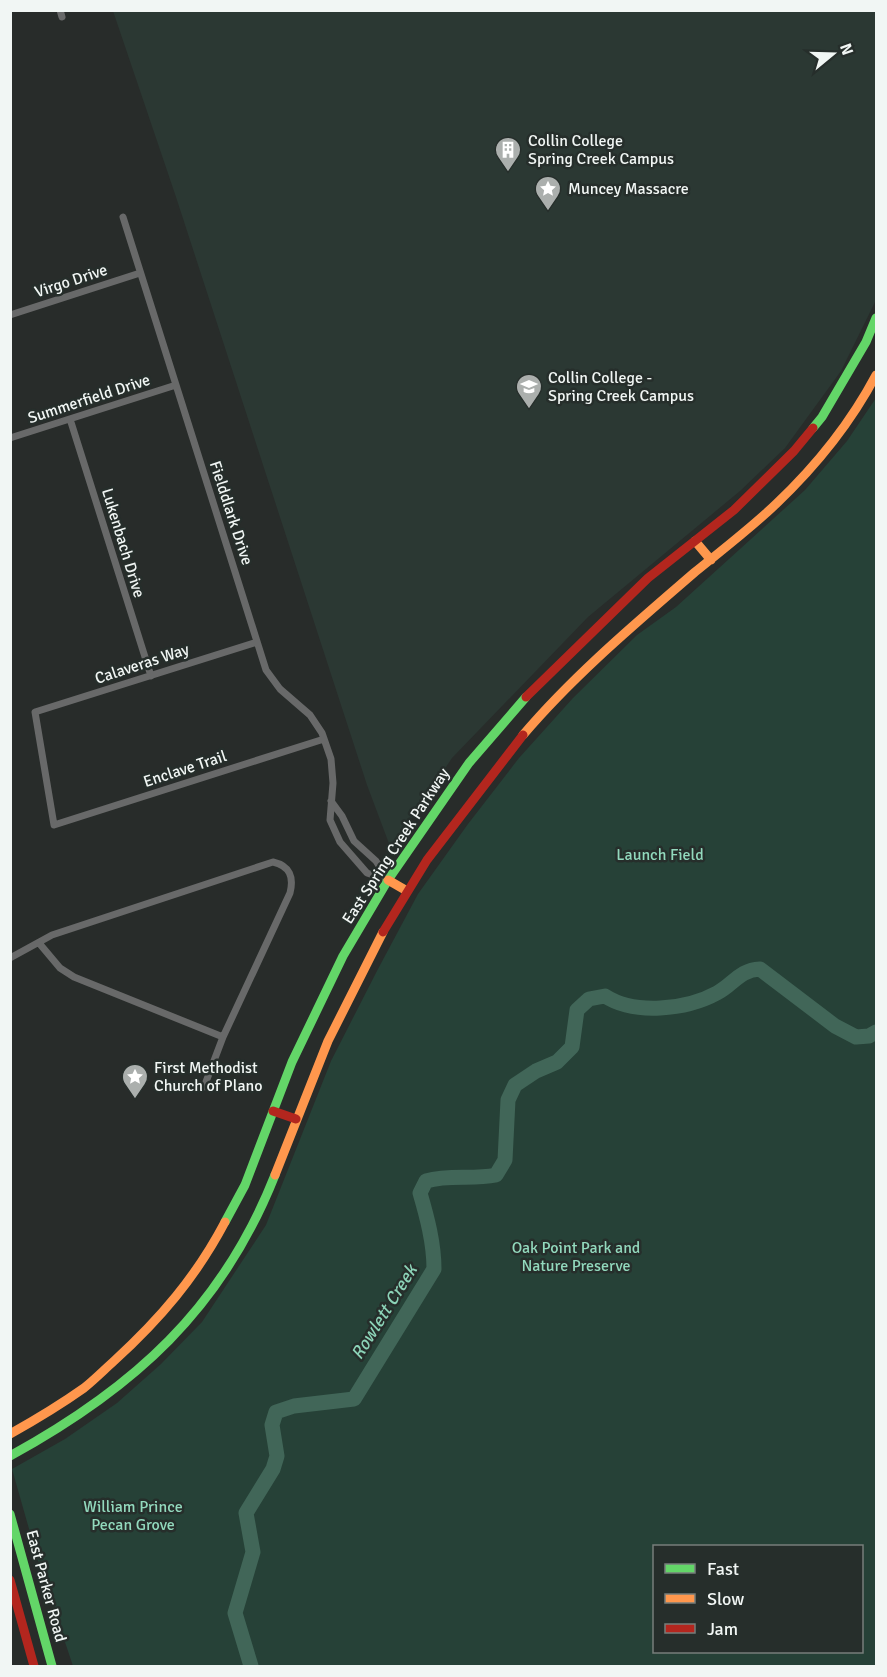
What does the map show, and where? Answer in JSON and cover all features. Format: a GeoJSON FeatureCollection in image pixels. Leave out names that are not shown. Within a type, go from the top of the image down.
{"type":"FeatureCollection","features":[{"type":"Feature","properties":{"kind":"main road","name":"East Spring Creek Parkway"},"geometry":{"type":"LineString","coordinates":[[10,1434],[50,1411],[84,1387],[148,1330],[176,1297],[213,1245],[245,1185],[292,1062],[328,984],[388,880],[469,763],[554,667],[639,585],[734,510],[794,451],[822,417],[845,380],[876,318]]}},
{"type":"Feature","properties":{"kind":"main road","name":"East Spring Creek Parkway"},"geometry":{"type":"LineString","coordinates":[[10,1456],[55,1433],[124,1385],[169,1342],[212,1290],[237,1253],[273,1185],[296,1119],[336,1023],[382,934],[407,891],[461,813],[534,721],[616,640],[798,483],[852,417],[876,375]]}},
{"type":"Feature","properties":{"kind":"main road"},"geometry":{"type":"LineString","coordinates":[[694,541],[711,560]]}},
{"type":"Feature","properties":{"kind":"main road"},"geometry":{"type":"LineString","coordinates":[[388,880],[407,891]]}},
{"type":"Feature","properties":{"kind":"main road"},"geometry":{"type":"LineString","coordinates":[[273,1111],[296,1119]]}},
{"type":"Feature","properties":{"kind":"main road","name":"East Parker Road"},"geometry":{"type":"LineString","coordinates":[[10,1514],[52,1666]]}},
{"type":"Feature","properties":{"kind":"main road","name":"East Parker Road"},"geometry":{"type":"LineString","coordinates":[[10,1580],[34,1666]]}},
{"type":"Feature","properties":{"kind":"street","name":"Fielddlark Drive"},"geometry":{"type":"LineString","coordinates":[[123,217],[266,670],[280,689],[310,715],[322,734],[331,759],[333,783],[330,820],[340,842],[367,873],[388,880]]}},
{"type":"Feature","properties":{"kind":"street","name":"Virgo Drive"},"geometry":{"type":"LineString","coordinates":[[10,315],[140,273]]}},
{"type":"Feature","properties":{"kind":"street","name":"Summerfield Drive"},"geometry":{"type":"LineString","coordinates":[[10,438],[176,385]]}},
{"type":"Feature","properties":{"kind":"street","name":"Lukenbach Drive"},"geometry":{"type":"LineString","coordinates":[[70,419],[151,676]]}},
{"type":"Feature","properties":{"kind":"street","name":"Calaveras Way"},"geometry":{"type":"LineString","coordinates":[[54,825],[35,712],[257,642]]}},
{"type":"Feature","properties":{"kind":"street","name":"Enclave Trail"},"geometry":{"type":"LineString","coordinates":[[54,825],[324,739]]}},
{"type":"Feature","properties":{"kind":"street"},"geometry":{"type":"LineString","coordinates":[[331,801],[342,816],[354,841],[376,861],[388,880]]}},
{"type":"Feature","properties":{"kind":"street"},"geometry":{"type":"LineString","coordinates":[[10,958],[52,935],[273,862],[282,864],[289,871],[293,881],[290,893],[223,1037],[204,1087]]}},
{"type":"Feature","properties":{"kind":"street"},"geometry":{"type":"LineString","coordinates":[[39,943],[60,968],[74,977],[223,1037]]}},
{"type":"Feature","properties":{"kind":"shaded area","name":"Collin College - Spring Creek Campus"},"geometry":{"type":"Polygon","coordinates":[[[113,11],[876,11],[876,300],[841,371],[785,448],[740,491],[588,617],[452,758],[391,849],[367,785],[176,197],[113,11]]]}},
{"type":"Feature","properties":{"kind":"green space","name":"Oak Point Park and Nature Preserve"},"geometry":{"type":"Polygon","coordinates":[[[876,398],[876,1666],[73,1666],[39,1564],[12,1469],[65,1439],[117,1403],[161,1364],[202,1322],[266,1225],[331,1061],[418,894],[468,824],[519,758],[573,698],[637,635],[676,607],[805,490],[847,441],[876,398]]]}},
{"type":"Feature","properties":{"kind":"waterway","name":"Rowlett Creek"},"geometry":{"type":"LineString","coordinates":[[251,1666],[235,1613],[253,1552],[246,1513],[273,1469],[277,1456],[272,1425],[276,1412],[294,1406],[354,1399],[434,1269],[428,1221],[420,1193],[426,1181],[496,1175],[505,1160],[508,1100],[515,1085],[536,1071],[557,1062],[572,1047],[577,1010],[589,999],[605,996],[630,1006],[645,1008],[690,1003],[717,993],[747,972],[760,969],[835,1026],[856,1037],[869,1036],[876,1032]]}},
{"type":"Feature","properties":{"kind":"traffic: fast"},"geometry":{"type":"LineString","coordinates":[[813,428],[822,417],[866,342],[876,318]]}},
{"type":"Feature","properties":{"kind":"traffic: fast"},"geometry":{"type":"LineString","coordinates":[[225,1222],[245,1185],[292,1062],[343,956],[388,880],[469,763],[526,697]]}},
{"type":"Feature","properties":{"kind":"traffic: fast"},"geometry":{"type":"LineString","coordinates":[[10,1456],[55,1430],[96,1402],[134,1373],[169,1340],[201,1305],[229,1266],[253,1223],[275,1175]]}},
{"type":"Feature","properties":{"kind":"traffic: fast"},"geometry":{"type":"LineString","coordinates":[[10,1514],[52,1666]]}},
{"type":"Feature","properties":{"kind":"traffic: slow"},"geometry":{"type":"LineString","coordinates":[[523,735],[563,691],[606,650],[695,572],[757,522],[791,490],[843,427],[876,375]]}},
{"type":"Feature","properties":{"kind":"traffic: slow"},"geometry":{"type":"LineString","coordinates":[[695,541],[711,560]]}},
{"type":"Feature","properties":{"kind":"traffic: slow"},"geometry":{"type":"LineString","coordinates":[[388,880],[407,891]]}},
{"type":"Feature","properties":{"kind":"traffic: slow"},"geometry":{"type":"LineString","coordinates":[[275,1175],[328,1041],[383,932]]}},
{"type":"Feature","properties":{"kind":"traffic: slow"},"geometry":{"type":"LineString","coordinates":[[10,1434],[84,1388],[131,1345],[162,1313],[189,1279],[225,1222]]}},
{"type":"Feature","properties":{"kind":"traffic: jam"},"geometry":{"type":"LineString","coordinates":[[526,697],[648,578],[734,510],[794,451],[813,428]]}},
{"type":"Feature","properties":{"kind":"traffic: jam"},"geometry":{"type":"LineString","coordinates":[[383,932],[427,860],[523,735]]}},
{"type":"Feature","properties":{"kind":"traffic: jam"},"geometry":{"type":"LineString","coordinates":[[273,1111],[296,1119]]}},
{"type":"Feature","properties":{"kind":"traffic: jam"},"geometry":{"type":"LineString","coordinates":[[10,1580],[34,1666]]}},
{"type":"Feature","properties":{"kind":"place","name":"Collin College Spring Creek Campus"},"geometry":{"type":"Point","coordinates":[508,173]}},
{"type":"Feature","properties":{"kind":"place","name":"Muncey Massacre"},"geometry":{"type":"Point","coordinates":[548,212]}},
{"type":"Feature","properties":{"kind":"place","name":"Collin College - Spring Creek Campus"},"geometry":{"type":"Point","coordinates":[529,410]}},
{"type":"Feature","properties":{"kind":"place","name":"First Methodist Church of Plano"},"geometry":{"type":"Point","coordinates":[135,1100]}},
{"type":"Feature","properties":{"kind":"park label","name":"Launch Field"},"geometry":{"type":"Point","coordinates":[660,855]}},
{"type":"Feature","properties":{"kind":"park label","name":"William Prince Pecan Grove"},"geometry":{"type":"Point","coordinates":[133,1516]}}]}
